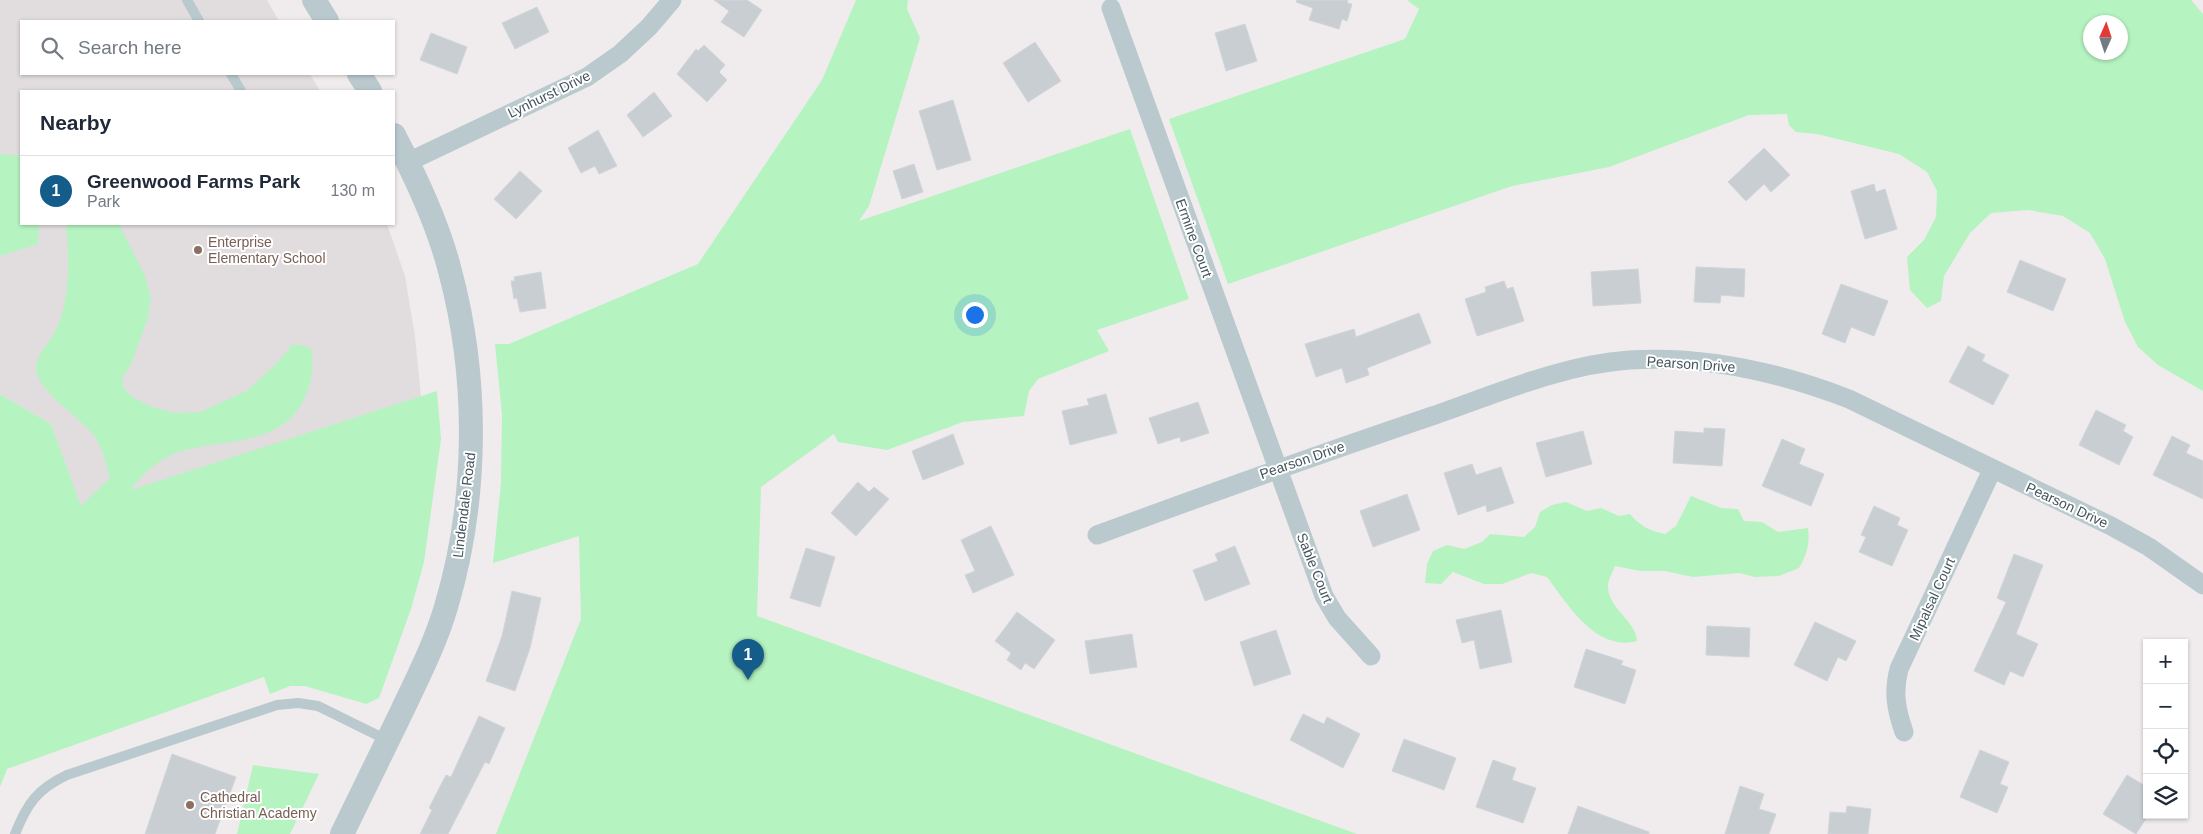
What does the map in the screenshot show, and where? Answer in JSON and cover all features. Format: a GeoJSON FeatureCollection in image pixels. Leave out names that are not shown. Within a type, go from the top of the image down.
{"type":"FeatureCollection","features":[{"type":"Feature","properties":{"kind":"street"},"geometry":{"type":"LineString","coordinates":[[314,0],[326,20]]}},
{"type":"Feature","properties":{"kind":"street","name":"Lynhurst Drive"},"geometry":{"type":"LineString","coordinates":[[408,162],[587,77],[620,54],[642,34],[672,0]]}},
{"type":"Feature","properties":{"kind":"street","name":"Ermine Court"},"geometry":{"type":"LineString","coordinates":[[1112,8],[1278,468]]}},
{"type":"Feature","properties":{"kind":"street"},"geometry":{"type":"LineString","coordinates":[[360,75],[369,90]]}},
{"type":"Feature","properties":{"kind":"street","name":"Lindendale Road"},"geometry":{"type":"LineString","coordinates":[[342,834],[429,654],[446,608],[467,505],[471,445],[466,357],[460,314],[450,270],[429,210],[395,136]]}},
{"type":"Feature","properties":{"kind":"street","name":"Pearson Drive"},"geometry":{"type":"LineString","coordinates":[[1097,535],[1278,468],[1544,377],[1596,364],[1629,360],[1671,360],[1736,366],[1774,373],[1812,384],[1849,399],[2126,534],[2149,547],[2203,585]]}},
{"type":"Feature","properties":{"kind":"street","name":"Sable Court"},"geometry":{"type":"LineString","coordinates":[[1278,468],[1324,596],[1337,618],[1372,656]]}},
{"type":"Feature","properties":{"kind":"street","name":"Mipalsal Court"},"geometry":{"type":"LineString","coordinates":[[1904,732],[1897,713],[1895,696],[1899,669],[1992,470]]}},
{"type":"Feature","properties":{"kind":"lane"},"geometry":{"type":"LineString","coordinates":[[186,0],[198,20]]}},
{"type":"Feature","properties":{"kind":"lane"},"geometry":{"type":"LineString","coordinates":[[232,75],[241,90]]}},
{"type":"Feature","properties":{"kind":"lane"},"geometry":{"type":"LineString","coordinates":[[15,834],[25,810],[39,792],[52,782],[67,775],[277,705],[298,703],[318,706],[388,740]]}},
{"type":"Feature","properties":{"kind":"shaded area","name":"Enterprise Elementary School"},"geometry":{"type":"Polygon","coordinates":[[[0,0],[267,0],[278,20],[20,20],[20,75],[311,75],[319,90],[20,90],[20,225],[387,225],[405,276],[415,336],[421,397],[81,507],[51,424],[0,394],[0,0]]]}},
{"type":"Feature","properties":{"kind":"green space"},"geometry":{"type":"Polygon","coordinates":[[[856,0],[908,0],[907,9],[920,38],[869,206],[859,221],[1130,129],[1189,299],[1097,330],[1109,351],[1038,379],[1029,391],[1024,416],[963,422],[887,450],[838,442],[834,434],[761,487],[757,616],[1357,834],[496,834],[581,619],[579,536],[493,563],[501,483],[502,415],[495,344],[509,344],[698,264],[822,80],[856,0]]]}},
{"type":"Feature","properties":{"kind":"green space"},"geometry":{"type":"Polygon","coordinates":[[[1407,0],[2191,0],[2203,14],[2203,391],[2158,365],[2138,347],[2125,322],[2105,259],[2090,233],[2063,216],[2028,210],[1991,213],[1970,233],[1944,276],[1941,301],[1927,308],[1910,290],[1907,257],[1924,240],[1936,217],[1937,191],[1927,172],[1899,154],[1817,134],[1796,132],[1789,125],[1787,114],[1749,115],[1609,167],[1512,186],[1228,284],[1169,119],[1405,39],[1419,9],[1407,0]]]}},
{"type":"Feature","properties":{"kind":"green space"},"geometry":{"type":"Polygon","coordinates":[[[0,154],[20,156],[20,225],[39,225],[38,244],[0,256],[0,154]]]}},
{"type":"Feature","properties":{"kind":"green space"},"geometry":{"type":"Polygon","coordinates":[[[66,225],[120,225],[145,276],[151,297],[148,318],[131,364],[122,378],[124,389],[134,398],[150,406],[175,413],[201,412],[248,390],[279,361],[292,345],[311,348],[311,379],[305,397],[295,413],[283,424],[269,432],[253,437],[177,452],[147,471],[131,490],[437,391],[441,439],[424,562],[411,609],[379,698],[366,704],[305,686],[290,686],[270,694],[264,677],[7,769],[0,787],[0,394],[51,424],[81,506],[110,478],[103,454],[95,437],[45,388],[37,374],[36,367],[39,356],[56,330],[61,318],[67,291],[68,250],[66,225]]]}},
{"type":"Feature","properties":{"kind":"green space"},"geometry":{"type":"Polygon","coordinates":[[[1691,496],[1721,508],[1738,509],[1744,521],[1762,522],[1778,532],[1808,528],[1809,539],[1807,549],[1799,568],[1779,576],[1755,577],[1739,573],[1693,577],[1665,571],[1640,571],[1615,566],[1608,583],[1609,593],[1616,607],[1632,627],[1637,641],[1622,643],[1609,640],[1585,624],[1547,577],[1531,573],[1502,584],[1484,584],[1453,572],[1441,584],[1425,583],[1427,564],[1433,551],[1447,545],[1464,549],[1482,542],[1490,534],[1524,537],[1535,527],[1540,512],[1552,505],[1566,502],[1587,511],[1601,508],[1619,516],[1630,514],[1646,527],[1665,534],[1676,526],[1691,496]]]}},
{"type":"Feature","properties":{"kind":"green space"},"geometry":{"type":"Polygon","coordinates":[[[253,765],[319,774],[290,834],[237,834],[253,765]]]}},
{"type":"Feature","properties":{"kind":"building"},"geometry":{"type":"Polygon","coordinates":[[[714,0],[747,0],[762,10],[744,37],[721,22],[729,11],[714,0]]]}},
{"type":"Feature","properties":{"kind":"building"},"geometry":{"type":"Polygon","coordinates":[[[1297,0],[1348,0],[1347,3],[1352,4],[1347,21],[1342,19],[1339,29],[1309,20],[1313,8],[1296,2],[1297,0]]]}},
{"type":"Feature","properties":{"kind":"building"},"geometry":{"type":"Polygon","coordinates":[[[537,7],[549,32],[515,49],[502,23],[537,7]]]}},
{"type":"Feature","properties":{"kind":"building"},"geometry":{"type":"Polygon","coordinates":[[[1245,24],[1257,61],[1226,71],[1215,33],[1245,24]]]}},
{"type":"Feature","properties":{"kind":"building"},"geometry":{"type":"Polygon","coordinates":[[[431,33],[467,47],[457,74],[420,60],[431,33]]]}},
{"type":"Feature","properties":{"kind":"building"},"geometry":{"type":"Polygon","coordinates":[[[1035,42],[1061,81],[1028,102],[1003,63],[1035,42]]]}},
{"type":"Feature","properties":{"kind":"building"},"geometry":{"type":"Polygon","coordinates":[[[704,45],[725,65],[719,72],[727,80],[707,102],[677,74],[696,49],[698,51],[704,45]]]}},
{"type":"Feature","properties":{"kind":"building"},"geometry":{"type":"Polygon","coordinates":[[[654,92],[672,116],[643,137],[627,115],[654,92]]]}},
{"type":"Feature","properties":{"kind":"building"},"geometry":{"type":"Polygon","coordinates":[[[953,100],[971,160],[937,170],[919,111],[953,100]]]}},
{"type":"Feature","properties":{"kind":"building"},"geometry":{"type":"Polygon","coordinates":[[[598,130],[617,166],[599,174],[595,166],[581,173],[568,148],[598,130]]]}},
{"type":"Feature","properties":{"kind":"building"},"geometry":{"type":"Polygon","coordinates":[[[1764,148],[1790,175],[1771,192],[1764,184],[1746,201],[1728,182],[1764,148]]]}},
{"type":"Feature","properties":{"kind":"building"},"geometry":{"type":"Polygon","coordinates":[[[914,164],[923,192],[902,199],[893,171],[914,164]]]}},
{"type":"Feature","properties":{"kind":"building"},"geometry":{"type":"Polygon","coordinates":[[[520,171],[542,191],[516,219],[494,199],[520,171]]]}},
{"type":"Feature","properties":{"kind":"building"},"geometry":{"type":"Polygon","coordinates":[[[1874,184],[1876,192],[1885,189],[1897,229],[1865,239],[1851,191],[1874,184]]]}},
{"type":"Feature","properties":{"kind":"building"},"geometry":{"type":"Polygon","coordinates":[[[2020,260],[2066,279],[2053,311],[2007,292],[2020,260]]]}},
{"type":"Feature","properties":{"kind":"building"},"geometry":{"type":"Polygon","coordinates":[[[1696,267],[1745,269],[1744,297],[1721,295],[1720,303],[1694,302],[1696,267]]]}},
{"type":"Feature","properties":{"kind":"building"},"geometry":{"type":"Polygon","coordinates":[[[1638,269],[1641,303],[1593,306],[1591,272],[1638,269]]]}},
{"type":"Feature","properties":{"kind":"building"},"geometry":{"type":"Polygon","coordinates":[[[541,272],[546,308],[520,312],[517,298],[514,299],[511,281],[515,281],[514,277],[541,272]]]}},
{"type":"Feature","properties":{"kind":"building"},"geometry":{"type":"Polygon","coordinates":[[[1504,281],[1507,289],[1513,287],[1524,321],[1477,336],[1465,299],[1486,292],[1485,287],[1504,281]]]}},
{"type":"Feature","properties":{"kind":"building"},"geometry":{"type":"Polygon","coordinates":[[[1841,284],[1888,301],[1874,336],[1851,327],[1845,343],[1822,334],[1841,284]]]}},
{"type":"Feature","properties":{"kind":"building"},"geometry":{"type":"Polygon","coordinates":[[[1419,313],[1431,343],[1367,368],[1369,375],[1346,383],[1342,368],[1316,377],[1305,344],[1354,329],[1356,337],[1419,313]]]}},
{"type":"Feature","properties":{"kind":"building"},"geometry":{"type":"Polygon","coordinates":[[[1968,346],[1985,355],[1982,361],[2009,375],[1993,405],[1949,382],[1968,346]]]}},
{"type":"Feature","properties":{"kind":"building"},"geometry":{"type":"Polygon","coordinates":[[[1106,394],[1117,433],[1070,445],[1062,411],[1089,405],[1087,399],[1106,394]]]}},
{"type":"Feature","properties":{"kind":"building"},"geometry":{"type":"Polygon","coordinates":[[[1198,402],[1209,433],[1181,442],[1180,437],[1158,444],[1149,418],[1198,402]]]}},
{"type":"Feature","properties":{"kind":"building"},"geometry":{"type":"Polygon","coordinates":[[[2096,410],[2126,425],[2123,431],[2133,437],[2119,465],[2079,445],[2096,410]]]}},
{"type":"Feature","properties":{"kind":"building"},"geometry":{"type":"Polygon","coordinates":[[[1704,428],[1725,429],[1722,466],[1673,463],[1675,431],[1704,433],[1704,428]]]}},
{"type":"Feature","properties":{"kind":"building"},"geometry":{"type":"Polygon","coordinates":[[[1583,431],[1592,464],[1546,477],[1536,443],[1583,431]]]}},
{"type":"Feature","properties":{"kind":"building"},"geometry":{"type":"Polygon","coordinates":[[[953,434],[964,464],[923,480],[912,451],[953,434]]]}},
{"type":"Feature","properties":{"kind":"building"},"geometry":{"type":"Polygon","coordinates":[[[2172,436],[2190,445],[2186,453],[2203,461],[2203,499],[2153,475],[2172,436]]]}},
{"type":"Feature","properties":{"kind":"building"},"geometry":{"type":"Polygon","coordinates":[[[1782,439],[1805,449],[1799,464],[1824,474],[1811,506],[1762,486],[1782,439]]]}},
{"type":"Feature","properties":{"kind":"building"},"geometry":{"type":"Polygon","coordinates":[[[1472,464],[1476,475],[1501,467],[1514,503],[1487,512],[1486,505],[1458,515],[1444,473],[1472,464]]]}},
{"type":"Feature","properties":{"kind":"building"},"geometry":{"type":"Polygon","coordinates":[[[858,482],[869,492],[874,487],[889,499],[856,536],[831,513],[858,482]]]}},
{"type":"Feature","properties":{"kind":"building"},"geometry":{"type":"Polygon","coordinates":[[[1407,494],[1420,530],[1373,547],[1360,511],[1407,494]]]}},
{"type":"Feature","properties":{"kind":"building"},"geometry":{"type":"Polygon","coordinates":[[[1874,506],[1900,518],[1897,525],[1908,530],[1892,566],[1859,552],[1866,537],[1861,535],[1874,506]]]}},
{"type":"Feature","properties":{"kind":"building"},"geometry":{"type":"Polygon","coordinates":[[[991,526],[1014,575],[973,593],[965,575],[975,571],[961,540],[991,526]]]}},
{"type":"Feature","properties":{"kind":"building"},"geometry":{"type":"Polygon","coordinates":[[[1235,546],[1250,584],[1205,601],[1193,570],[1218,561],[1215,554],[1235,546]]]}},
{"type":"Feature","properties":{"kind":"building"},"geometry":{"type":"Polygon","coordinates":[[[806,548],[835,557],[820,607],[790,598],[806,548]]]}},
{"type":"Feature","properties":{"kind":"building"},"geometry":{"type":"Polygon","coordinates":[[[2014,554],[2043,565],[2016,634],[2038,644],[2023,677],[2010,671],[2004,685],[1974,671],[2006,602],[1997,598],[2014,554]]]}},
{"type":"Feature","properties":{"kind":"building"},"geometry":{"type":"Polygon","coordinates":[[[512,591],[541,598],[530,648],[515,691],[486,681],[502,636],[512,591]]]}},
{"type":"Feature","properties":{"kind":"building"},"geometry":{"type":"Polygon","coordinates":[[[1501,610],[1512,662],[1480,669],[1474,640],[1462,643],[1456,620],[1501,610]]]}},
{"type":"Feature","properties":{"kind":"building"},"geometry":{"type":"Polygon","coordinates":[[[1017,612],[1055,640],[1034,669],[1025,663],[1021,670],[1007,660],[1011,653],[995,641],[1017,612]]]}},
{"type":"Feature","properties":{"kind":"building"},"geometry":{"type":"Polygon","coordinates":[[[1815,622],[1856,641],[1846,661],[1838,657],[1827,681],[1794,665],[1815,622]]]}},
{"type":"Feature","properties":{"kind":"building"},"geometry":{"type":"Polygon","coordinates":[[[1707,626],[1750,628],[1749,657],[1706,655],[1707,626]]]}},
{"type":"Feature","properties":{"kind":"building"},"geometry":{"type":"Polygon","coordinates":[[[1276,630],[1291,674],[1254,686],[1240,642],[1276,630]]]}},
{"type":"Feature","properties":{"kind":"building"},"geometry":{"type":"Polygon","coordinates":[[[1132,634],[1137,667],[1090,674],[1085,641],[1132,634]]]}},
{"type":"Feature","properties":{"kind":"building"},"geometry":{"type":"Polygon","coordinates":[[[1586,649],[1623,661],[1621,665],[1636,670],[1625,704],[1574,687],[1586,649]]]}},
{"type":"Feature","properties":{"kind":"building"},"geometry":{"type":"Polygon","coordinates":[[[1303,714],[1324,724],[1327,717],[1360,734],[1343,768],[1290,740],[1303,714]]]}},
{"type":"Feature","properties":{"kind":"building"},"geometry":{"type":"Polygon","coordinates":[[[479,716],[505,728],[489,764],[485,762],[448,834],[420,834],[432,810],[429,808],[446,775],[451,777],[479,716]]]}},
{"type":"Feature","properties":{"kind":"building"},"geometry":{"type":"Polygon","coordinates":[[[1404,739],[1456,758],[1444,790],[1392,771],[1404,739]]]}},
{"type":"Feature","properties":{"kind":"building"},"geometry":{"type":"Polygon","coordinates":[[[1980,750],[2009,762],[2000,784],[2008,787],[1997,813],[1960,797],[1980,750]]]}},
{"type":"Feature","properties":{"kind":"building","name":"Cathedral Christian Academy"},"geometry":{"type":"Polygon","coordinates":[[[172,754],[236,777],[215,834],[145,834],[172,754]]]}},
{"type":"Feature","properties":{"kind":"building"},"geometry":{"type":"Polygon","coordinates":[[[1493,760],[1516,768],[1512,780],[1536,788],[1523,823],[1476,807],[1493,760]]]}},
{"type":"Feature","properties":{"kind":"building"},"geometry":{"type":"Polygon","coordinates":[[[2127,775],[2143,785],[2143,819],[2146,819],[2136,834],[2103,814],[2127,775]]]}},
{"type":"Feature","properties":{"kind":"building"},"geometry":{"type":"Polygon","coordinates":[[[1740,786],[1764,794],[1759,809],[1776,814],[1769,834],[1725,834],[1740,786]]]}},
{"type":"Feature","properties":{"kind":"building"},"geometry":{"type":"Polygon","coordinates":[[[1578,806],[1649,832],[1649,834],[1568,834],[1578,806]]]}},
{"type":"Feature","properties":{"kind":"building"},"geometry":{"type":"Polygon","coordinates":[[[1847,806],[1871,809],[1868,834],[1828,834],[1830,812],[1846,813],[1847,806]]]}},
{"type":"Feature","properties":{"kind":"place","name":"Enterprise Elementary School"},"geometry":{"type":"Point","coordinates":[198,250]}},
{"type":"Feature","properties":{"kind":"place","name":"Greenwood Farms Park"},"geometry":{"type":"Point","coordinates":[748,680]}},
{"type":"Feature","properties":{"kind":"place","name":"Cathedral Christian Academy"},"geometry":{"type":"Point","coordinates":[190,805]}}]}
